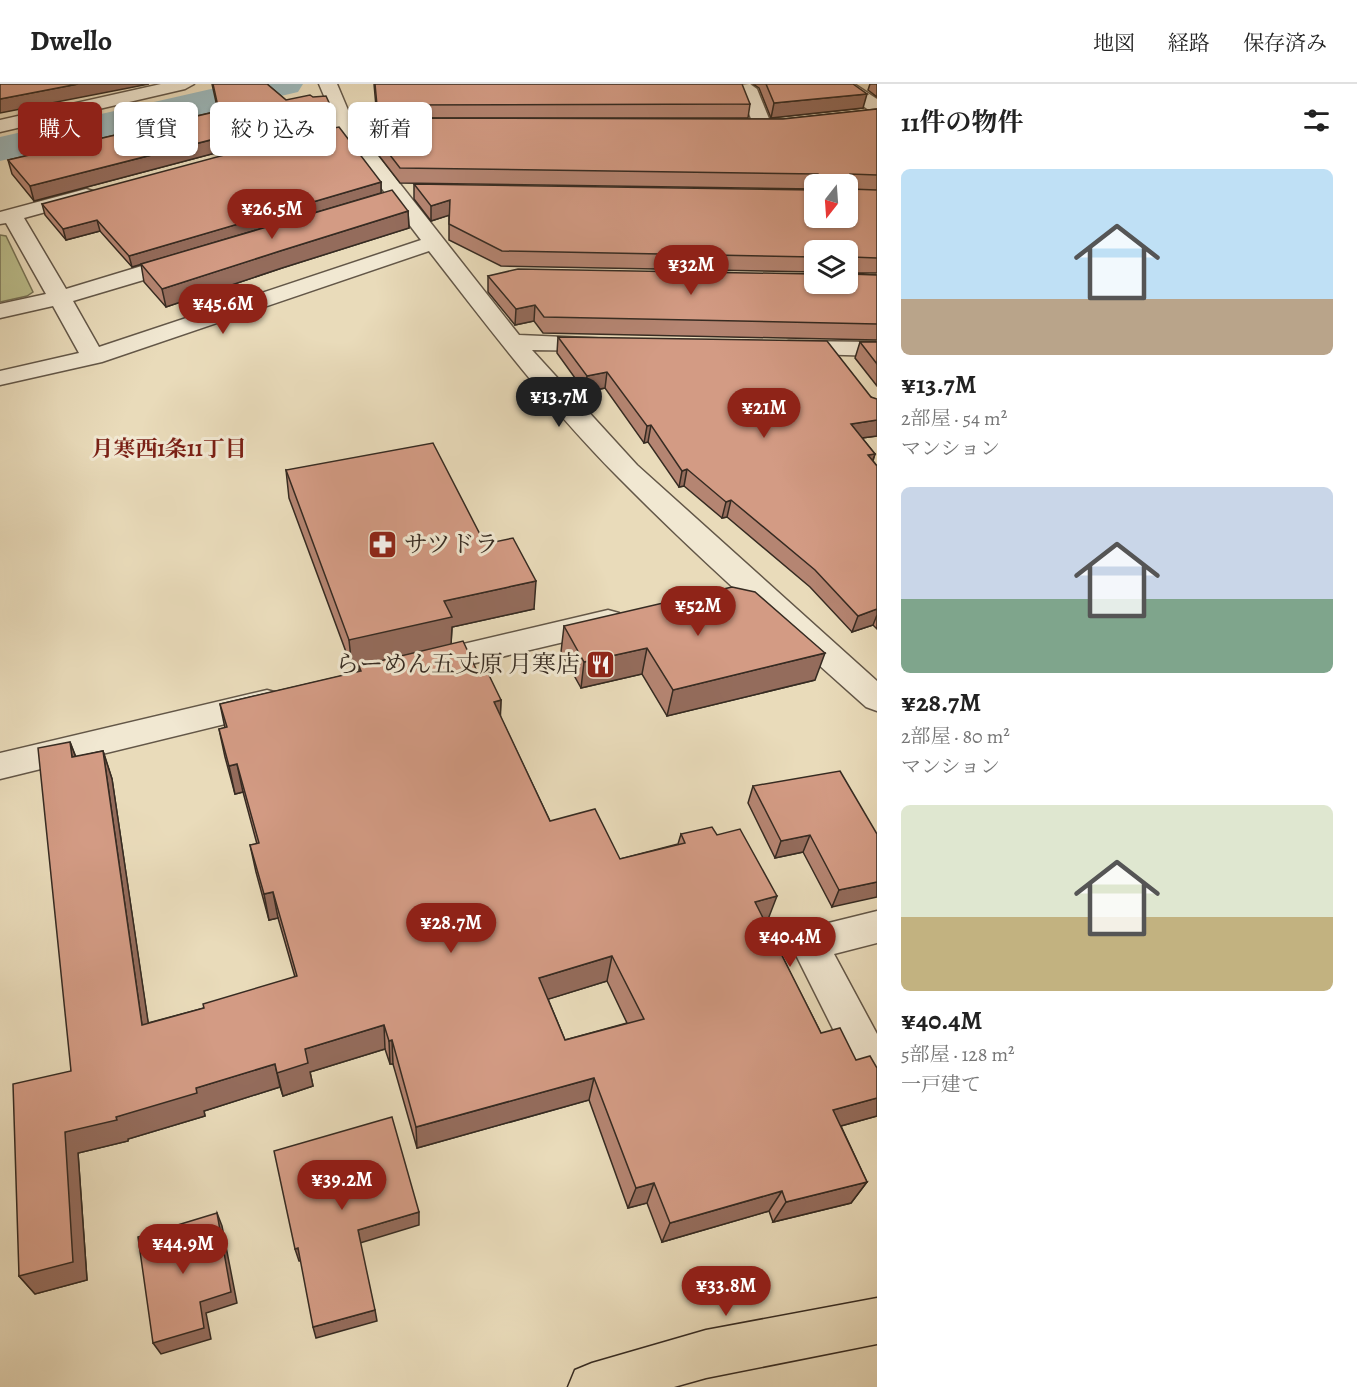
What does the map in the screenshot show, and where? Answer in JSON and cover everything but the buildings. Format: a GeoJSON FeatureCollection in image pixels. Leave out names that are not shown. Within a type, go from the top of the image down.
{"type":"FeatureCollection","features":[{"type":"Feature","properties":{"kind":"main road"},"geometry":{"type":"LineString","coordinates":[[592,1387],[706,1354],[877,1320]]}},
{"type":"Feature","properties":{"kind":"street"},"geometry":{"type":"LineString","coordinates":[[88,84],[101,102]]}},
{"type":"Feature","properties":{"kind":"street"},"geometry":{"type":"LineString","coordinates":[[102,104],[185,84]]}},
{"type":"Feature","properties":{"kind":"street"},"geometry":{"type":"LineString","coordinates":[[842,84],[877,107]]}},
{"type":"Feature","properties":{"kind":"street"},"geometry":{"type":"LineString","coordinates":[[328,86],[346,128],[395,196],[432,243],[470,275],[512,342],[627,471],[751,587],[877,699]]}},
{"type":"Feature","properties":{"kind":"street"},"geometry":{"type":"LineString","coordinates":[[739,126],[771,126],[748,89]]}},
{"type":"Feature","properties":{"kind":"street"},"geometry":{"type":"LineString","coordinates":[[855,118],[877,115]]}},
{"type":"Feature","properties":{"kind":"street"},"geometry":{"type":"LineString","coordinates":[[0,126],[18,122]]}},
{"type":"Feature","properties":{"kind":"street"},"geometry":{"type":"LineString","coordinates":[[336,130],[446,126]]}},
{"type":"Feature","properties":{"kind":"street"},"geometry":{"type":"LineString","coordinates":[[93,357],[60,298],[6,216],[102,191]]}},
{"type":"Feature","properties":{"kind":"street"},"geometry":{"type":"LineString","coordinates":[[0,378],[93,357],[432,243]]}},
{"type":"Feature","properties":{"kind":"street"},"geometry":{"type":"LineString","coordinates":[[0,310],[60,298],[206,254]]}},
{"type":"Feature","properties":{"kind":"street"},"geometry":{"type":"LineString","coordinates":[[512,342],[630,345]]}},
{"type":"Feature","properties":{"kind":"street"},"geometry":{"type":"LineString","coordinates":[[761,348],[877,349]]}},
{"type":"Feature","properties":{"kind":"street"},"geometry":{"type":"LineString","coordinates":[[832,349],[851,374]]}},
{"type":"Feature","properties":{"kind":"street"},"geometry":{"type":"LineString","coordinates":[[721,594],[751,587]]}},
{"type":"Feature","properties":{"kind":"street"},"geometry":{"type":"LineString","coordinates":[[391,672],[633,615]]}},
{"type":"Feature","properties":{"kind":"street"},"geometry":{"type":"LineString","coordinates":[[0,765],[299,694]]}},
{"type":"Feature","properties":{"kind":"street"},"geometry":{"type":"LineString","coordinates":[[877,927],[809,943],[877,1075]]}},
{"type":"Feature","properties":{"kind":"green space"},"geometry":{"type":"Polygon","coordinates":[[[0,235],[6,236],[33,292],[27,296],[0,302],[0,235]]]}},
{"type":"Feature","properties":{"kind":"waterway"},"geometry":{"type":"LineString","coordinates":[[0,149],[284,84]]}},
{"type":"Feature","properties":{"kind":"place","name":"サツドラ"},"geometry":{"type":"Point","coordinates":[383,544]}},
{"type":"Feature","properties":{"kind":"place","name":"らーめん五丈原 月寒店"},"geometry":{"type":"Point","coordinates":[601,664]}},
{"type":"Feature","properties":{"kind":"district","name":"月寒西1条11丁目"},"geometry":{"type":"Point","coordinates":[169,449]}}]}
